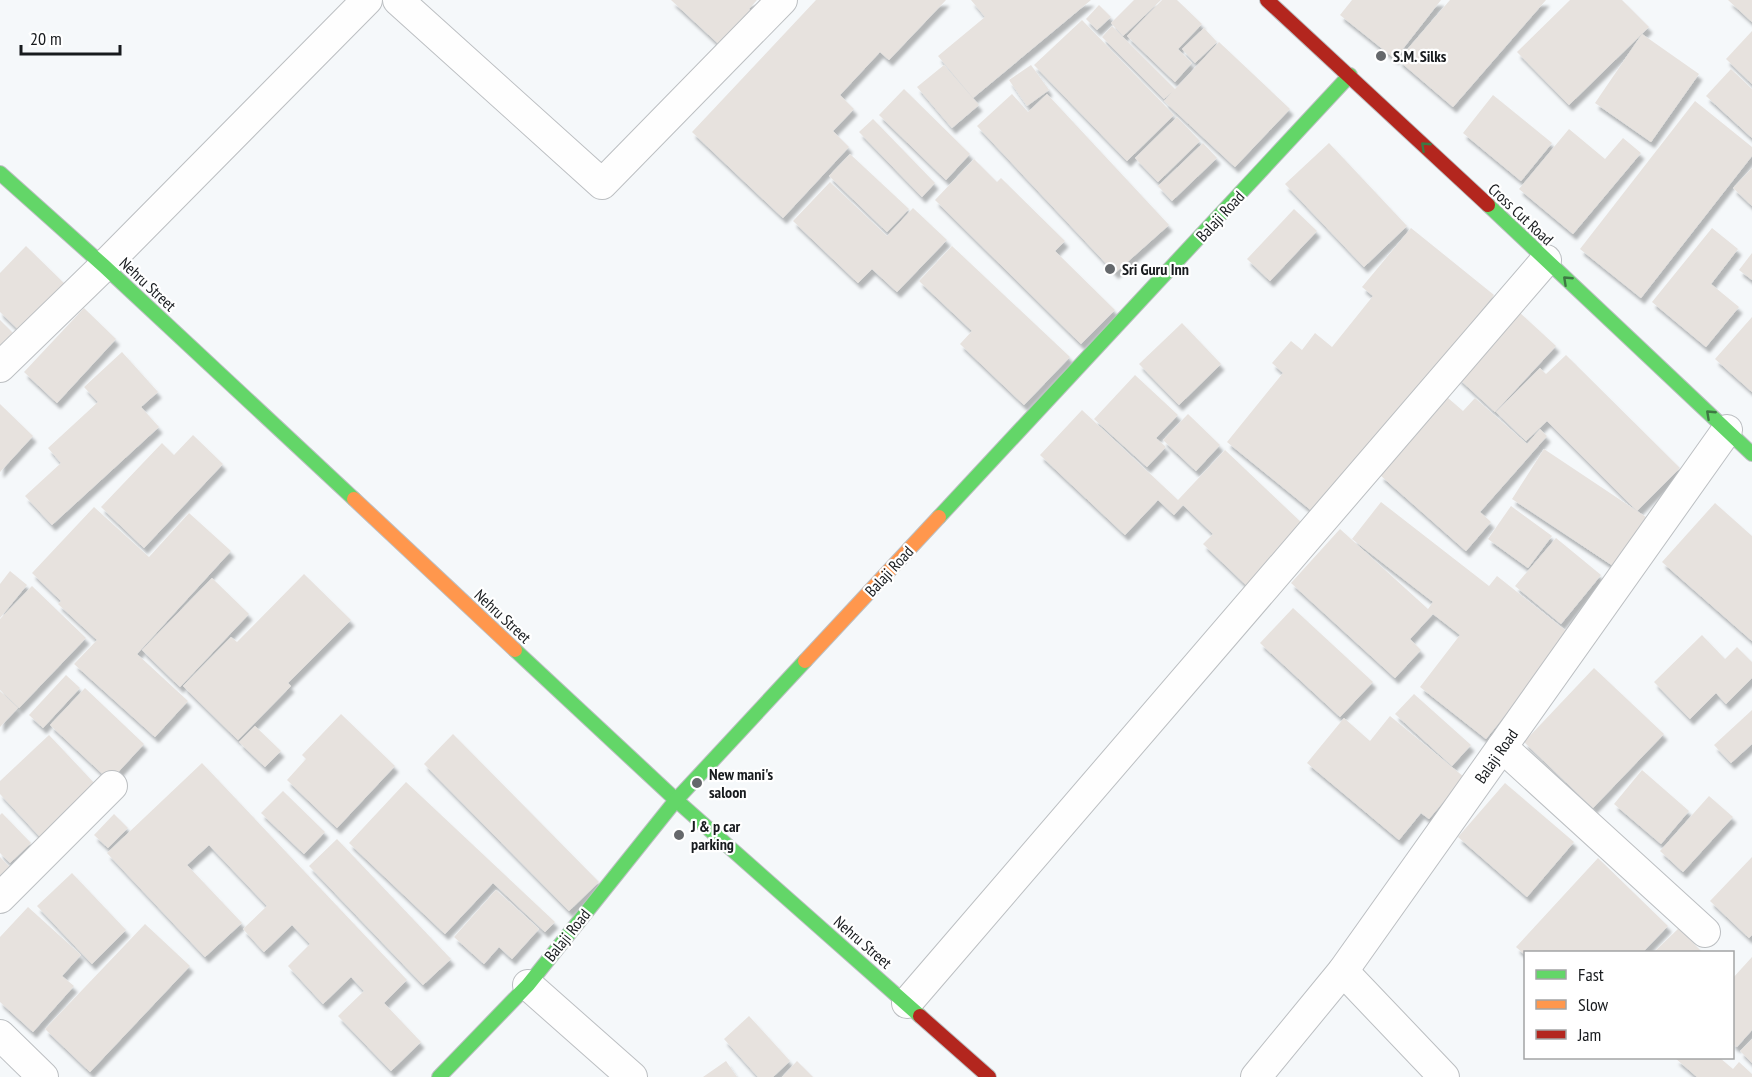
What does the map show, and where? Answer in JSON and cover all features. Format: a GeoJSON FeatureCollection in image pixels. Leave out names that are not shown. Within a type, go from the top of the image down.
{"type":"FeatureCollection","features":[{"type":"Feature","properties":{"kind":"street"},"geometry":{"type":"LineString","coordinates":[[0,367],[104,266],[367,0]]}},
{"type":"Feature","properties":{"kind":"street"},"geometry":{"type":"LineString","coordinates":[[398,0],[602,184],[782,0]]}},
{"type":"Feature","properties":{"kind":"street","name":"Cross Cut Road"},"geometry":{"type":"LineString","coordinates":[[1267,0],[1350,75],[1752,454]]}},
{"type":"Feature","properties":{"kind":"street","name":"Balaji Road"},"geometry":{"type":"LineString","coordinates":[[439,1077],[528,985],[676,800],[1350,75]]}},
{"type":"Feature","properties":{"kind":"street","name":"Nehru Street"},"geometry":{"type":"LineString","coordinates":[[0,173],[104,266],[676,800],[989,1077]]}},
{"type":"Feature","properties":{"kind":"street"},"geometry":{"type":"LineString","coordinates":[[907,1003],[1546,260]]}},
{"type":"Feature","properties":{"kind":"street","name":"Balaji Road"},"geometry":{"type":"LineString","coordinates":[[1256,1077],[1343,970],[1727,430]]}},
{"type":"Feature","properties":{"kind":"street"},"geometry":{"type":"LineString","coordinates":[[1502,747],[1706,932]]}},
{"type":"Feature","properties":{"kind":"street"},"geometry":{"type":"LineString","coordinates":[[0,898],[112,786]]}},
{"type":"Feature","properties":{"kind":"street"},"geometry":{"type":"LineString","coordinates":[[1343,970],[1444,1077]]}},
{"type":"Feature","properties":{"kind":"street"},"geometry":{"type":"LineString","coordinates":[[528,985],[632,1077]]}},
{"type":"Feature","properties":{"kind":"street"},"geometry":{"type":"LineString","coordinates":[[0,1035],[43,1077]]}},
{"type":"Feature","properties":{"kind":"building"},"geometry":{"type":"Polygon","coordinates":[[[671,0],[757,0],[749,9],[755,15],[724,49],[671,0]]]}},
{"type":"Feature","properties":{"kind":"building"},"geometry":{"type":"Polygon","coordinates":[[[816,0],[946,0],[889,60],[880,52],[840,95],[854,109],[833,131],[849,147],[783,218],[692,132],[816,0]]]}},
{"type":"Feature","properties":{"kind":"building"},"geometry":{"type":"Polygon","coordinates":[[[971,0],[1091,0],[973,98],[938,56],[985,17],[971,0]]]}},
{"type":"Feature","properties":{"kind":"building"},"geometry":{"type":"Polygon","coordinates":[[[1134,0],[1161,0],[1123,36],[1111,23],[1134,0]]]}},
{"type":"Feature","properties":{"kind":"building"},"geometry":{"type":"Polygon","coordinates":[[[1162,0],[1177,0],[1202,24],[1178,49],[1192,63],[1175,82],[1127,36],[1162,0]]]}},
{"type":"Feature","properties":{"kind":"building"},"geometry":{"type":"Polygon","coordinates":[[[1352,0],[1441,0],[1395,59],[1340,15],[1352,0]]]}},
{"type":"Feature","properties":{"kind":"building"},"geometry":{"type":"Polygon","coordinates":[[[1450,0],[1546,0],[1453,107],[1398,60],[1450,0]]]}},
{"type":"Feature","properties":{"kind":"building"},"geometry":{"type":"Polygon","coordinates":[[[1570,0],[1622,0],[1649,27],[1569,105],[1517,52],[1570,0]]]}},
{"type":"Feature","properties":{"kind":"building"},"geometry":{"type":"Polygon","coordinates":[[[1728,0],[1752,0],[1752,22],[1728,0]]]}},
{"type":"Feature","properties":{"kind":"building"},"geometry":{"type":"Polygon","coordinates":[[[1099,5],[1111,17],[1097,30],[1086,19],[1099,5]]]}},
{"type":"Feature","properties":{"kind":"building"},"geometry":{"type":"Polygon","coordinates":[[[1082,20],[1174,115],[1127,161],[1034,65],[1082,20]]]}},
{"type":"Feature","properties":{"kind":"building"},"geometry":{"type":"Polygon","coordinates":[[[1112,26],[1175,89],[1219,42],[1290,109],[1235,167],[1164,101],[1172,92],[1164,99],[1102,37],[1112,26]]]}},
{"type":"Feature","properties":{"kind":"building"},"geometry":{"type":"Polygon","coordinates":[[[1204,28],[1217,42],[1195,63],[1182,49],[1204,28]]]}},
{"type":"Feature","properties":{"kind":"building"},"geometry":{"type":"Polygon","coordinates":[[[1752,31],[1752,84],[1726,59],[1752,31]]]}},
{"type":"Feature","properties":{"kind":"building"},"geometry":{"type":"Polygon","coordinates":[[[1642,34],[1699,74],[1651,142],[1595,103],[1642,34]]]}},
{"type":"Feature","properties":{"kind":"building"},"geometry":{"type":"Polygon","coordinates":[[[944,65],[979,105],[952,128],[917,87],[944,65]]]}},
{"type":"Feature","properties":{"kind":"building"},"geometry":{"type":"Polygon","coordinates":[[[1031,65],[1049,90],[1027,106],[1009,80],[1031,65]]]}},
{"type":"Feature","properties":{"kind":"building"},"geometry":{"type":"Polygon","coordinates":[[[1731,69],[1752,89],[1752,138],[1706,96],[1731,69]]]}},
{"type":"Feature","properties":{"kind":"building"},"geometry":{"type":"Polygon","coordinates":[[[904,89],[970,154],[946,180],[879,115],[904,89]]]}},
{"type":"Feature","properties":{"kind":"building"},"geometry":{"type":"Polygon","coordinates":[[[1012,94],[1028,112],[1047,94],[1169,225],[1115,273],[977,126],[1012,94]]]}},
{"type":"Feature","properties":{"kind":"building"},"geometry":{"type":"Polygon","coordinates":[[[1493,95],[1552,143],[1521,181],[1463,133],[1493,95]]]}},
{"type":"Feature","properties":{"kind":"building"},"geometry":{"type":"Polygon","coordinates":[[[1695,101],[1752,147],[1752,156],[1641,298],[1580,249],[1695,101]]]}},
{"type":"Feature","properties":{"kind":"building"},"geometry":{"type":"Polygon","coordinates":[[[1177,117],[1200,141],[1158,182],[1135,158],[1177,117]]]}},
{"type":"Feature","properties":{"kind":"building"},"geometry":{"type":"Polygon","coordinates":[[[873,119],[935,183],[922,197],[859,132],[873,119]]]}},
{"type":"Feature","properties":{"kind":"building"},"geometry":{"type":"Polygon","coordinates":[[[1569,129],[1605,159],[1623,138],[1641,153],[1573,234],[1519,189],[1569,129]]]}},
{"type":"Feature","properties":{"kind":"building"},"geometry":{"type":"Polygon","coordinates":[[[1203,143],[1217,158],[1172,201],[1158,186],[1203,143]]]}},
{"type":"Feature","properties":{"kind":"building"},"geometry":{"type":"Polygon","coordinates":[[[1329,143],[1407,226],[1364,267],[1285,184],[1329,143]]]}},
{"type":"Feature","properties":{"kind":"building"},"geometry":{"type":"Polygon","coordinates":[[[850,154],[909,209],[887,232],[829,176],[850,154]]]}},
{"type":"Feature","properties":{"kind":"building"},"geometry":{"type":"Polygon","coordinates":[[[974,159],[997,182],[1001,178],[1065,241],[1055,251],[1115,310],[1081,344],[935,200],[974,159]]]}},
{"type":"Feature","properties":{"kind":"building"},"geometry":{"type":"Polygon","coordinates":[[[1752,168],[1752,206],[1733,188],[1752,168]]]}},
{"type":"Feature","properties":{"kind":"building"},"geometry":{"type":"Polygon","coordinates":[[[830,182],[887,236],[913,208],[947,240],[897,292],[872,269],[858,283],[793,221],[830,182]]]}},
{"type":"Feature","properties":{"kind":"building"},"geometry":{"type":"Polygon","coordinates":[[[1294,209],[1317,231],[1270,281],[1247,259],[1294,209]]]}},
{"type":"Feature","properties":{"kind":"building"},"geometry":{"type":"Polygon","coordinates":[[[1411,228],[1494,295],[1368,450],[1318,516],[1227,442],[1283,373],[1272,363],[1291,341],[1302,350],[1315,333],[1332,347],[1373,296],[1362,287],[1411,228]]]}},
{"type":"Feature","properties":{"kind":"building"},"geometry":{"type":"Polygon","coordinates":[[[1712,228],[1738,249],[1711,284],[1739,307],[1706,347],[1652,302],[1712,228]]]}},
{"type":"Feature","properties":{"kind":"building"},"geometry":{"type":"Polygon","coordinates":[[[26,246],[69,288],[24,335],[0,312],[0,273],[26,246]]]}},
{"type":"Feature","properties":{"kind":"building"},"geometry":{"type":"Polygon","coordinates":[[[952,246],[1070,357],[1024,405],[960,344],[972,331],[919,281],[952,246]]]}},
{"type":"Feature","properties":{"kind":"building"},"geometry":{"type":"Polygon","coordinates":[[[1752,253],[1752,280],[1739,270],[1752,253]]]}},
{"type":"Feature","properties":{"kind":"building"},"geometry":{"type":"Polygon","coordinates":[[[84,308],[116,339],[57,403],[24,372],[84,308]]]}},
{"type":"Feature","properties":{"kind":"building"},"geometry":{"type":"Polygon","coordinates":[[[1518,311],[1556,346],[1495,412],[1457,377],[1518,311]]]}},
{"type":"Feature","properties":{"kind":"building"},"geometry":{"type":"Polygon","coordinates":[[[1752,317],[1752,392],[1715,359],[1752,317]]]}},
{"type":"Feature","properties":{"kind":"building"},"geometry":{"type":"Polygon","coordinates":[[[0,320],[18,338],[0,354],[0,320]]]}},
{"type":"Feature","properties":{"kind":"building"},"geometry":{"type":"Polygon","coordinates":[[[1182,323],[1221,364],[1179,405],[1139,364],[1182,323]]]}},
{"type":"Feature","properties":{"kind":"building"},"geometry":{"type":"Polygon","coordinates":[[[122,352],[158,392],[141,407],[159,427],[52,525],[25,496],[61,463],[48,448],[98,402],[84,387],[122,352]]]}},
{"type":"Feature","properties":{"kind":"building"},"geometry":{"type":"Polygon","coordinates":[[[1566,355],[1680,468],[1637,511],[1547,421],[1526,441],[1496,412],[1540,368],[1546,374],[1566,355]]]}},
{"type":"Feature","properties":{"kind":"building"},"geometry":{"type":"Polygon","coordinates":[[[1135,375],[1178,415],[1156,438],[1166,447],[1147,467],[1094,419],[1135,375]]]}},
{"type":"Feature","properties":{"kind":"building"},"geometry":{"type":"Polygon","coordinates":[[[1448,398],[1463,411],[1475,398],[1527,444],[1540,429],[1547,436],[1480,512],[1491,522],[1466,551],[1380,475],[1448,398]]]}},
{"type":"Feature","properties":{"kind":"building"},"geometry":{"type":"Polygon","coordinates":[[[0,404],[33,436],[0,472],[0,404]]]}},
{"type":"Feature","properties":{"kind":"building"},"geometry":{"type":"Polygon","coordinates":[[[1082,410],[1178,500],[1225,450],[1304,525],[1247,586],[1203,544],[1213,534],[1183,505],[1174,515],[1158,500],[1125,535],[1040,455],[1082,410]]]}},
{"type":"Feature","properties":{"kind":"building"},"geometry":{"type":"Polygon","coordinates":[[[1188,414],[1220,445],[1196,471],[1163,440],[1188,414]]]}},
{"type":"Feature","properties":{"kind":"building"},"geometry":{"type":"Polygon","coordinates":[[[193,435],[223,464],[144,548],[101,507],[162,443],[174,455],[193,435]]]}},
{"type":"Feature","properties":{"kind":"building"},"geometry":{"type":"Polygon","coordinates":[[[1544,449],[1646,517],[1613,566],[1512,499],[1544,449]]]}},
{"type":"Feature","properties":{"kind":"building"},"geometry":{"type":"Polygon","coordinates":[[[1381,502],[1489,586],[1497,576],[1570,634],[1486,739],[1420,687],[1460,635],[1433,614],[1410,639],[1421,650],[1395,678],[1291,583],[1340,529],[1428,609],[1433,602],[1352,539],[1381,502]]]}},
{"type":"Feature","properties":{"kind":"building"},"geometry":{"type":"Polygon","coordinates":[[[1715,503],[1752,536],[1752,641],[1662,562],[1715,503]]]}},
{"type":"Feature","properties":{"kind":"building"},"geometry":{"type":"Polygon","coordinates":[[[1511,506],[1552,536],[1528,568],[1488,539],[1511,506]]]}},
{"type":"Feature","properties":{"kind":"building"},"geometry":{"type":"Polygon","coordinates":[[[94,507],[149,557],[189,513],[231,551],[137,654],[188,701],[155,737],[74,664],[97,640],[58,604],[61,601],[32,573],[94,507]]]}},
{"type":"Feature","properties":{"kind":"building"},"geometry":{"type":"Polygon","coordinates":[[[1556,538],[1601,575],[1561,624],[1515,586],[1556,538]]]}},
{"type":"Feature","properties":{"kind":"building"},"geometry":{"type":"Polygon","coordinates":[[[10,571],[27,585],[0,618],[0,584],[10,571]]]}},
{"type":"Feature","properties":{"kind":"building"},"geometry":{"type":"Polygon","coordinates":[[[304,574],[351,620],[288,683],[291,686],[238,740],[183,686],[231,637],[237,642],[304,574]]]}},
{"type":"Feature","properties":{"kind":"building"},"geometry":{"type":"Polygon","coordinates":[[[212,578],[249,614],[180,687],[142,650],[212,578]]]}},
{"type":"Feature","properties":{"kind":"building"},"geometry":{"type":"Polygon","coordinates":[[[32,586],[86,638],[19,708],[0,690],[0,619],[32,586]]]}},
{"type":"Feature","properties":{"kind":"building"},"geometry":{"type":"Polygon","coordinates":[[[1293,608],[1373,682],[1340,717],[1260,643],[1293,608]]]}},
{"type":"Feature","properties":{"kind":"building"},"geometry":{"type":"Polygon","coordinates":[[[1702,635],[1725,659],[1737,647],[1752,662],[1752,678],[1726,704],[1716,693],[1690,719],[1654,682],[1702,635]]]}},
{"type":"Feature","properties":{"kind":"building"},"geometry":{"type":"Polygon","coordinates":[[[1594,668],[1664,734],[1593,808],[1524,742],[1594,668]]]}},
{"type":"Feature","properties":{"kind":"building"},"geometry":{"type":"Polygon","coordinates":[[[66,675],[80,688],[43,728],[29,715],[66,675]]]}},
{"type":"Feature","properties":{"kind":"building"},"geometry":{"type":"Polygon","coordinates":[[[85,688],[144,744],[110,781],[50,725],[85,688]]]}},
{"type":"Feature","properties":{"kind":"building"},"geometry":{"type":"Polygon","coordinates":[[[0,691],[18,708],[0,727],[0,691]]]}},
{"type":"Feature","properties":{"kind":"building"},"geometry":{"type":"Polygon","coordinates":[[[1414,694],[1471,745],[1452,766],[1395,714],[1414,694]]]}},
{"type":"Feature","properties":{"kind":"building"},"geometry":{"type":"Polygon","coordinates":[[[1752,710],[1752,744],[1731,763],[1714,745],[1752,710]]]}},
{"type":"Feature","properties":{"kind":"building"},"geometry":{"type":"Polygon","coordinates":[[[341,714],[395,766],[337,828],[287,780],[306,759],[302,755],[341,714]]]}},
{"type":"Feature","properties":{"kind":"building"},"geometry":{"type":"Polygon","coordinates":[[[1390,716],[1464,777],[1429,819],[1421,813],[1399,840],[1307,763],[1344,718],[1370,741],[1390,716]]]}},
{"type":"Feature","properties":{"kind":"building"},"geometry":{"type":"Polygon","coordinates":[[[255,726],[281,751],[265,767],[239,742],[255,726]]]}},
{"type":"Feature","properties":{"kind":"building"},"geometry":{"type":"Polygon","coordinates":[[[453,734],[599,882],[569,911],[424,764],[453,734]]]}},
{"type":"Feature","properties":{"kind":"building"},"geometry":{"type":"Polygon","coordinates":[[[49,735],[97,786],[41,838],[0,794],[0,781],[49,735]]]}},
{"type":"Feature","properties":{"kind":"building"},"geometry":{"type":"Polygon","coordinates":[[[202,763],[407,980],[384,1003],[421,1042],[391,1071],[338,1016],[364,991],[351,977],[323,1004],[288,966],[310,944],[292,925],[264,952],[243,929],[267,906],[209,845],[187,865],[242,923],[205,957],[107,853],[202,763]]]}},
{"type":"Feature","properties":{"kind":"building"},"geometry":{"type":"Polygon","coordinates":[[[1642,770],[1689,811],[1661,844],[1614,804],[1642,770]]]}},
{"type":"Feature","properties":{"kind":"building"},"geometry":{"type":"Polygon","coordinates":[[[406,782],[555,922],[545,932],[493,883],[445,934],[349,843],[406,782]]]}},
{"type":"Feature","properties":{"kind":"building"},"geometry":{"type":"Polygon","coordinates":[[[1505,783],[1574,842],[1527,897],[1458,837],[1505,783]]]}},
{"type":"Feature","properties":{"kind":"building"},"geometry":{"type":"Polygon","coordinates":[[[283,791],[325,832],[304,854],[261,813],[283,791]]]}},
{"type":"Feature","properties":{"kind":"building"},"geometry":{"type":"Polygon","coordinates":[[[1709,796],[1733,817],[1683,872],[1660,851],[1709,796]]]}},
{"type":"Feature","properties":{"kind":"building"},"geometry":{"type":"Polygon","coordinates":[[[2,813],[31,843],[10,863],[0,853],[0,815],[2,813]]]}},
{"type":"Feature","properties":{"kind":"building"},"geometry":{"type":"Polygon","coordinates":[[[114,814],[128,828],[108,848],[94,835],[114,814]]]}},
{"type":"Feature","properties":{"kind":"building"},"geometry":{"type":"Polygon","coordinates":[[[337,839],[451,959],[423,985],[309,866],[337,839]]]}},
{"type":"Feature","properties":{"kind":"building"},"geometry":{"type":"Polygon","coordinates":[[[0,857],[10,867],[0,877],[0,857]]]}},
{"type":"Feature","properties":{"kind":"building"},"geometry":{"type":"Polygon","coordinates":[[[1752,857],[1752,935],[1749,938],[1710,901],[1752,857]]]}},
{"type":"Feature","properties":{"kind":"building"},"geometry":{"type":"Polygon","coordinates":[[[1598,858],[1668,926],[1644,951],[1524,951],[1524,954],[1516,947],[1598,858]]]}},
{"type":"Feature","properties":{"kind":"building"},"geometry":{"type":"Polygon","coordinates":[[[72,873],[126,930],[92,964],[37,906],[72,873]]]}},
{"type":"Feature","properties":{"kind":"building"},"geometry":{"type":"Polygon","coordinates":[[[496,890],[539,929],[512,959],[499,947],[484,964],[454,937],[496,890]]]}},
{"type":"Feature","properties":{"kind":"building"},"geometry":{"type":"Polygon","coordinates":[[[28,907],[81,955],[62,976],[74,986],[33,1032],[0,1002],[0,937],[28,907]]]}},
{"type":"Feature","properties":{"kind":"building"},"geometry":{"type":"Polygon","coordinates":[[[145,924],[190,966],[90,1072],[45,1029],[145,924]]]}},
{"type":"Feature","properties":{"kind":"building"},"geometry":{"type":"Polygon","coordinates":[[[1679,928],[1701,951],[1655,951],[1679,928]]]}},
{"type":"Feature","properties":{"kind":"building"},"geometry":{"type":"Polygon","coordinates":[[[1752,957],[1752,1030],[1737,1047],[1734,1045],[1734,977],[1752,957]]]}},
{"type":"Feature","properties":{"kind":"building"},"geometry":{"type":"Polygon","coordinates":[[[749,1016],[790,1061],[773,1077],[758,1077],[724,1039],[749,1016]]]}},
{"type":"Feature","properties":{"kind":"building"},"geometry":{"type":"Polygon","coordinates":[[[1752,1039],[1752,1063],[1740,1051],[1752,1039]]]}},
{"type":"Feature","properties":{"kind":"building"},"geometry":{"type":"Polygon","coordinates":[[[1676,1059],[1721,1059],[1733,1069],[1739,1062],[1752,1074],[1752,1077],[1697,1077],[1676,1059]]]}},
{"type":"Feature","properties":{"kind":"building"},"geometry":{"type":"Polygon","coordinates":[[[726,1061],[737,1077],[703,1077],[726,1061]]]}},
{"type":"Feature","properties":{"kind":"building"},"geometry":{"type":"Polygon","coordinates":[[[797,1061],[813,1077],[782,1077],[797,1061]]]}},
{"type":"Feature","properties":{"kind":"traffic: fast"},"geometry":{"type":"LineString","coordinates":[[939,517],[1350,75]]}},
{"type":"Feature","properties":{"kind":"traffic: fast"},"geometry":{"type":"LineString","coordinates":[[0,173],[104,266],[354,499]]}},
{"type":"Feature","properties":{"kind":"traffic: fast"},"geometry":{"type":"LineString","coordinates":[[1488,205],[1752,454]]}},
{"type":"Feature","properties":{"kind":"traffic: fast"},"geometry":{"type":"LineString","coordinates":[[515,650],[676,800],[920,1016]]}},
{"type":"Feature","properties":{"kind":"traffic: fast"},"geometry":{"type":"LineString","coordinates":[[439,1077],[528,985],[676,800],[805,661]]}},
{"type":"Feature","properties":{"kind":"traffic: slow"},"geometry":{"type":"LineString","coordinates":[[354,499],[515,650]]}},
{"type":"Feature","properties":{"kind":"traffic: slow"},"geometry":{"type":"LineString","coordinates":[[805,661],[939,517]]}},
{"type":"Feature","properties":{"kind":"traffic: jam"},"geometry":{"type":"LineString","coordinates":[[1267,0],[1488,205]]}},
{"type":"Feature","properties":{"kind":"traffic: jam"},"geometry":{"type":"LineString","coordinates":[[920,1016],[989,1077]]}},
{"type":"Feature","properties":{"kind":"place","name":"S.M. Silks"},"geometry":{"type":"Point","coordinates":[1381,56]}},
{"type":"Feature","properties":{"kind":"place","name":"Sri Guru Inn"},"geometry":{"type":"Point","coordinates":[1110,269]}},
{"type":"Feature","properties":{"kind":"place","name":"New mani's saloon"},"geometry":{"type":"Point","coordinates":[697,783]}},
{"type":"Feature","properties":{"kind":"place","name":"J & p car parking"},"geometry":{"type":"Point","coordinates":[679,835]}}]}
